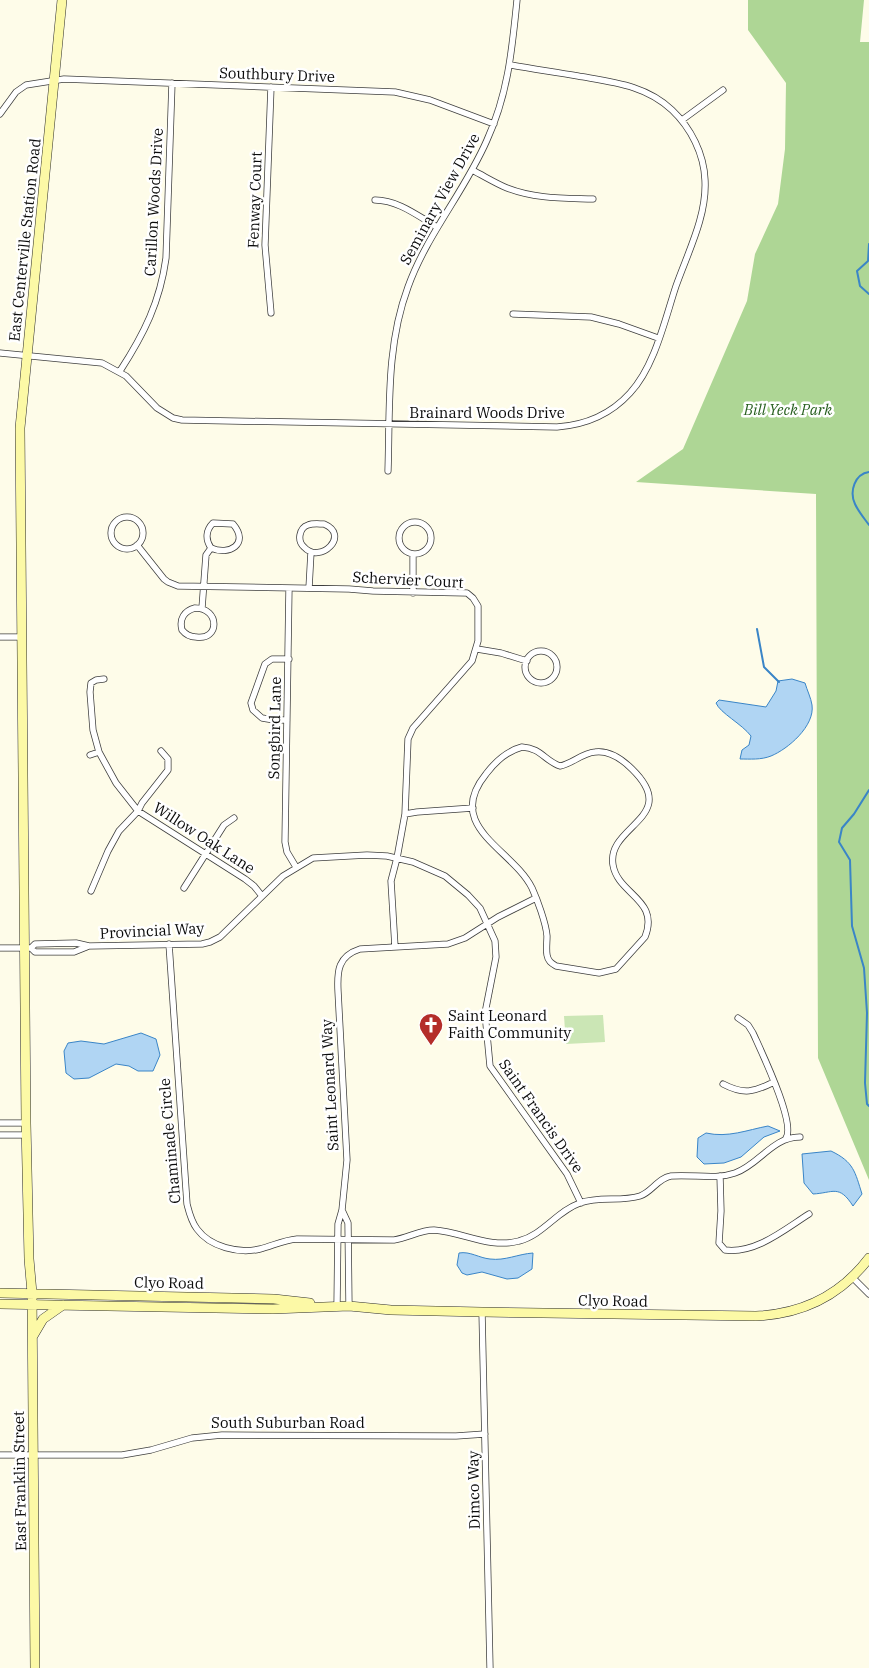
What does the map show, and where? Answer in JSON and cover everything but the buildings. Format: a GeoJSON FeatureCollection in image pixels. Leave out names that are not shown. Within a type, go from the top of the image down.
{"type":"FeatureCollection","features":[{"type":"Feature","properties":{"kind":"street","name":"East Centerville Station Road"},"geometry":{"type":"LineString","coordinates":[[32,1294],[29,1259],[26,1122],[28,948],[20,428],[62,0]]}},
{"type":"Feature","properties":{"kind":"street","name":"Seminary View Drive"},"geometry":{"type":"LineString","coordinates":[[388,471],[391,361],[399,316],[413,274],[437,227],[472,170],[494,124],[510,65],[517,0]]}},
{"type":"Feature","properties":{"kind":"street","name":"Brainard Woods Drive"},"geometry":{"type":"LineString","coordinates":[[0,353],[96,361],[110,366],[120,371],[157,408],[173,418],[182,420],[567,427],[590,421],[611,410],[631,392],[645,372],[658,338],[701,215],[705,191],[702,158],[697,145],[682,120],[663,102],[632,86],[510,65]]}},
{"type":"Feature","properties":{"kind":"street","name":"Southbury Drive"},"geometry":{"type":"LineString","coordinates":[[0,114],[20,88],[32,83],[64,80],[395,92],[430,100],[494,124]]}},
{"type":"Feature","properties":{"kind":"street","name":"Carillon Woods Drive"},"geometry":{"type":"LineString","coordinates":[[120,371],[145,330],[156,306],[164,274],[172,83]]}},
{"type":"Feature","properties":{"kind":"street","name":"Fenway Court"},"geometry":{"type":"LineString","coordinates":[[271,87],[265,245],[271,313]]}},
{"type":"Feature","properties":{"kind":"street"},"geometry":{"type":"LineString","coordinates":[[682,120],[723,90]]}},
{"type":"Feature","properties":{"kind":"street"},"geometry":{"type":"LineString","coordinates":[[472,170],[500,185],[528,195],[593,199]]}},
{"type":"Feature","properties":{"kind":"street"},"geometry":{"type":"LineString","coordinates":[[374,200],[398,204],[437,227]]}},
{"type":"Feature","properties":{"kind":"street"},"geometry":{"type":"LineString","coordinates":[[513,314],[591,317],[619,324],[658,338]]}},
{"type":"Feature","properties":{"kind":"street"},"geometry":{"type":"LineString","coordinates":[[123,518],[129,518],[138,522],[142,537],[136,546],[128,549],[119,547],[116,544],[111,536],[112,527],[115,523],[123,518]]}},
{"type":"Feature","properties":{"kind":"street"},"geometry":{"type":"LineString","coordinates":[[202,608],[206,556],[210,548],[206,535],[208,530],[214,523],[233,524],[238,529],[239,538],[236,547],[232,550],[210,548]]}},
{"type":"Feature","properties":{"kind":"street"},"geometry":{"type":"LineString","coordinates":[[407,523],[424,524],[430,530],[430,543],[422,552],[413,554],[405,551],[399,543],[399,534],[407,523]]}},
{"type":"Feature","properties":{"kind":"street"},"geometry":{"type":"LineString","coordinates":[[312,524],[329,526],[334,538],[331,546],[324,551],[310,552],[300,543],[300,533],[302,530],[305,526],[312,524]]}},
{"type":"Feature","properties":{"kind":"street","name":"Schervier Court"},"geometry":{"type":"LineString","coordinates":[[136,546],[168,582],[178,586],[309,588],[470,595],[478,606],[477,649],[467,667],[410,732],[407,746],[405,814],[391,881],[396,947]]}},
{"type":"Feature","properties":{"kind":"street"},"geometry":{"type":"LineString","coordinates":[[309,588],[310,552]]}},
{"type":"Feature","properties":{"kind":"street"},"geometry":{"type":"LineString","coordinates":[[413,554],[414,593]]}},
{"type":"Feature","properties":{"kind":"street","name":"Songbird Lane"},"geometry":{"type":"LineString","coordinates":[[289,588],[285,842],[287,852],[296,867]]}},
{"type":"Feature","properties":{"kind":"street"},"geometry":{"type":"LineString","coordinates":[[202,608],[210,612],[214,622],[212,630],[203,638],[185,634],[181,626],[183,616],[190,609],[202,608]]}},
{"type":"Feature","properties":{"kind":"street"},"geometry":{"type":"LineString","coordinates":[[0,637],[22,637]]}},
{"type":"Feature","properties":{"kind":"street"},"geometry":{"type":"LineString","coordinates":[[477,649],[501,652],[527,661]]}},
{"type":"Feature","properties":{"kind":"street"},"geometry":{"type":"LineString","coordinates":[[541,651],[550,654],[557,665],[550,681],[537,683],[533,681],[527,675],[527,661],[532,654],[541,651]]}},
{"type":"Feature","properties":{"kind":"street"},"geometry":{"type":"LineString","coordinates":[[287,720],[262,718],[253,710],[251,703],[265,664],[272,659],[288,659]]}},
{"type":"Feature","properties":{"kind":"street","name":"Willow Oak Lane"},"geometry":{"type":"LineString","coordinates":[[104,679],[91,683],[93,730],[99,752],[116,783],[138,810],[245,879],[262,896]]}},
{"type":"Feature","properties":{"kind":"street"},"geometry":{"type":"LineString","coordinates":[[522,747],[534,749],[560,766],[588,754],[602,752],[624,761],[643,780],[649,800],[646,811],[641,818],[618,842],[612,862],[618,879],[644,906],[648,917],[645,937],[616,969],[608,972],[593,972],[556,966],[551,963],[547,955],[547,933],[536,898],[528,881],[480,830],[476,822],[473,808],[475,792],[482,778],[510,751],[522,747]]}},
{"type":"Feature","properties":{"kind":"street"},"geometry":{"type":"LineString","coordinates":[[91,891],[108,851],[119,831],[138,810],[168,770],[168,759],[161,751]]}},
{"type":"Feature","properties":{"kind":"street"},"geometry":{"type":"LineString","coordinates":[[90,755],[99,752]]}},
{"type":"Feature","properties":{"kind":"street"},"geometry":{"type":"LineString","coordinates":[[405,814],[473,808]]}},
{"type":"Feature","properties":{"kind":"street"},"geometry":{"type":"LineString","coordinates":[[184,888],[224,825],[234,818]]}},
{"type":"Feature","properties":{"kind":"street","name":"Provincial Way"},"geometry":{"type":"LineString","coordinates":[[0,948],[28,948],[35,944],[76,943],[89,946],[202,944],[220,937],[283,876],[296,867],[313,858],[367,854],[414,862],[445,876],[480,908],[488,925]]}},
{"type":"Feature","properties":{"kind":"street"},"geometry":{"type":"LineString","coordinates":[[396,947],[448,944],[465,938],[498,917],[536,898]]}},
{"type":"Feature","properties":{"kind":"street","name":"Saint Francis Drive"},"geometry":{"type":"LineString","coordinates":[[488,925],[495,941],[496,957],[485,1013],[490,1066],[567,1174],[581,1203]]}},
{"type":"Feature","properties":{"kind":"street","name":"Chaminade Circle"},"geometry":{"type":"LineString","coordinates":[[169,944],[185,1194],[190,1216],[197,1229],[206,1238],[233,1250],[259,1250],[289,1240],[394,1240],[422,1231],[432,1230],[444,1231],[492,1243],[520,1241],[532,1236],[563,1212],[581,1203],[638,1197],[645,1194],[661,1180],[671,1176],[720,1176],[741,1171],[767,1150],[786,1138],[800,1137]]}},
{"type":"Feature","properties":{"kind":"street","name":"Saint Leonard Way"},"geometry":{"type":"LineString","coordinates":[[337,1306],[338,1224],[342,1210],[347,1160],[337,976],[339,966],[352,952],[360,949],[396,947]]}},
{"type":"Feature","properties":{"kind":"street"},"geometry":{"type":"LineString","coordinates":[[738,1018],[748,1025],[753,1032],[779,1093],[789,1131],[786,1138]]}},
{"type":"Feature","properties":{"kind":"street"},"geometry":{"type":"LineString","coordinates":[[723,1084],[734,1090],[748,1092],[774,1082]]}},
{"type":"Feature","properties":{"kind":"street"},"geometry":{"type":"LineString","coordinates":[[0,1122],[26,1122]]}},
{"type":"Feature","properties":{"kind":"street"},"geometry":{"type":"LineString","coordinates":[[0,1135],[27,1135]]}},
{"type":"Feature","properties":{"kind":"street"},"geometry":{"type":"LineString","coordinates":[[720,1176],[721,1211],[719,1243],[725,1250],[739,1250],[760,1244],[809,1214]]}},
{"type":"Feature","properties":{"kind":"street","name":"Saint Leonard Way"},"geometry":{"type":"LineString","coordinates":[[342,1210],[348,1223],[349,1306]]}},
{"type":"Feature","properties":{"kind":"street","name":"Clyo Road"},"geometry":{"type":"LineString","coordinates":[[0,1304],[273,1309],[349,1306],[391,1310],[769,1316],[798,1310],[818,1301],[852,1277],[869,1258]]}},
{"type":"Feature","properties":{"kind":"street"},"geometry":{"type":"LineString","coordinates":[[852,1277],[869,1294]]}},
{"type":"Feature","properties":{"kind":"street","name":"Clyo Road"},"geometry":{"type":"LineString","coordinates":[[0,1293],[274,1299],[337,1306]]}},
{"type":"Feature","properties":{"kind":"street","name":"East Franklin Street"},"geometry":{"type":"LineString","coordinates":[[32,1294],[35,1668]]}},
{"type":"Feature","properties":{"kind":"street"},"geometry":{"type":"LineString","coordinates":[[32,1339],[36,1328],[43,1319],[63,1305]]}},
{"type":"Feature","properties":{"kind":"street","name":"Dimco Way"},"geometry":{"type":"LineString","coordinates":[[482,1312],[490,1668]]}},
{"type":"Feature","properties":{"kind":"street","name":"South Suburban Road"},"geometry":{"type":"LineString","coordinates":[[0,1455],[122,1455],[151,1450],[192,1438],[222,1435],[456,1436],[485,1434]]}},
{"type":"Feature","properties":{"kind":"green space","name":"Bill Yeck Park"},"geometry":{"type":"Polygon","coordinates":[[[748,0],[864,0],[860,42],[869,42],[869,1180],[818,1058],[816,494],[636,482],[683,449],[747,301],[755,254],[778,204],[785,149],[786,83],[748,30],[748,0]]]}},
{"type":"Feature","properties":{"kind":"green space"},"geometry":{"type":"Polygon","coordinates":[[[603,1015],[605,1042],[566,1044],[564,1016],[603,1015]]]}},
{"type":"Feature","properties":{"kind":"water"},"geometry":{"type":"Polygon","coordinates":[[[792,679],[805,683],[812,705],[812,713],[805,729],[778,753],[759,759],[740,759],[742,750],[749,745],[751,736],[722,711],[716,703],[719,700],[766,707],[776,691],[778,681],[792,679]]]}},
{"type":"Feature","properties":{"kind":"water"},"geometry":{"type":"Polygon","coordinates":[[[141,1033],[156,1039],[160,1055],[153,1071],[138,1071],[129,1066],[116,1064],[89,1078],[74,1079],[66,1073],[64,1051],[68,1043],[81,1041],[104,1044],[141,1033]]]}},
{"type":"Feature","properties":{"kind":"water"},"geometry":{"type":"Polygon","coordinates":[[[768,1126],[780,1131],[764,1137],[741,1157],[724,1163],[704,1164],[697,1157],[698,1138],[706,1133],[722,1135],[768,1126]]]}},
{"type":"Feature","properties":{"kind":"water"},"geometry":{"type":"Polygon","coordinates":[[[831,1151],[845,1159],[853,1168],[862,1194],[853,1206],[839,1192],[813,1194],[804,1183],[802,1154],[831,1151]]]}},
{"type":"Feature","properties":{"kind":"water"},"geometry":{"type":"Polygon","coordinates":[[[459,1253],[496,1259],[533,1253],[532,1269],[518,1278],[507,1279],[482,1272],[467,1275],[462,1273],[457,1265],[459,1253]]]}},
{"type":"Feature","properties":{"kind":"waterway"},"geometry":{"type":"LineString","coordinates":[[869,244],[868,261],[857,271],[860,286],[869,294]]}},
{"type":"Feature","properties":{"kind":"waterway"},"geometry":{"type":"LineString","coordinates":[[869,472],[860,476],[853,489],[853,499],[856,507],[869,525]]}},
{"type":"Feature","properties":{"kind":"waterway"},"geometry":{"type":"LineString","coordinates":[[757,629],[764,667],[779,682]]}},
{"type":"Feature","properties":{"kind":"waterway"},"geometry":{"type":"LineString","coordinates":[[869,790],[854,814],[842,828],[839,842],[850,860],[852,926],[864,968],[867,1013],[865,1083],[867,1104],[869,1106]]}},
{"type":"Feature","properties":{"kind":"place","name":"Saint Leonard Faith Community"},"geometry":{"type":"Point","coordinates":[431,1046]}}]}
